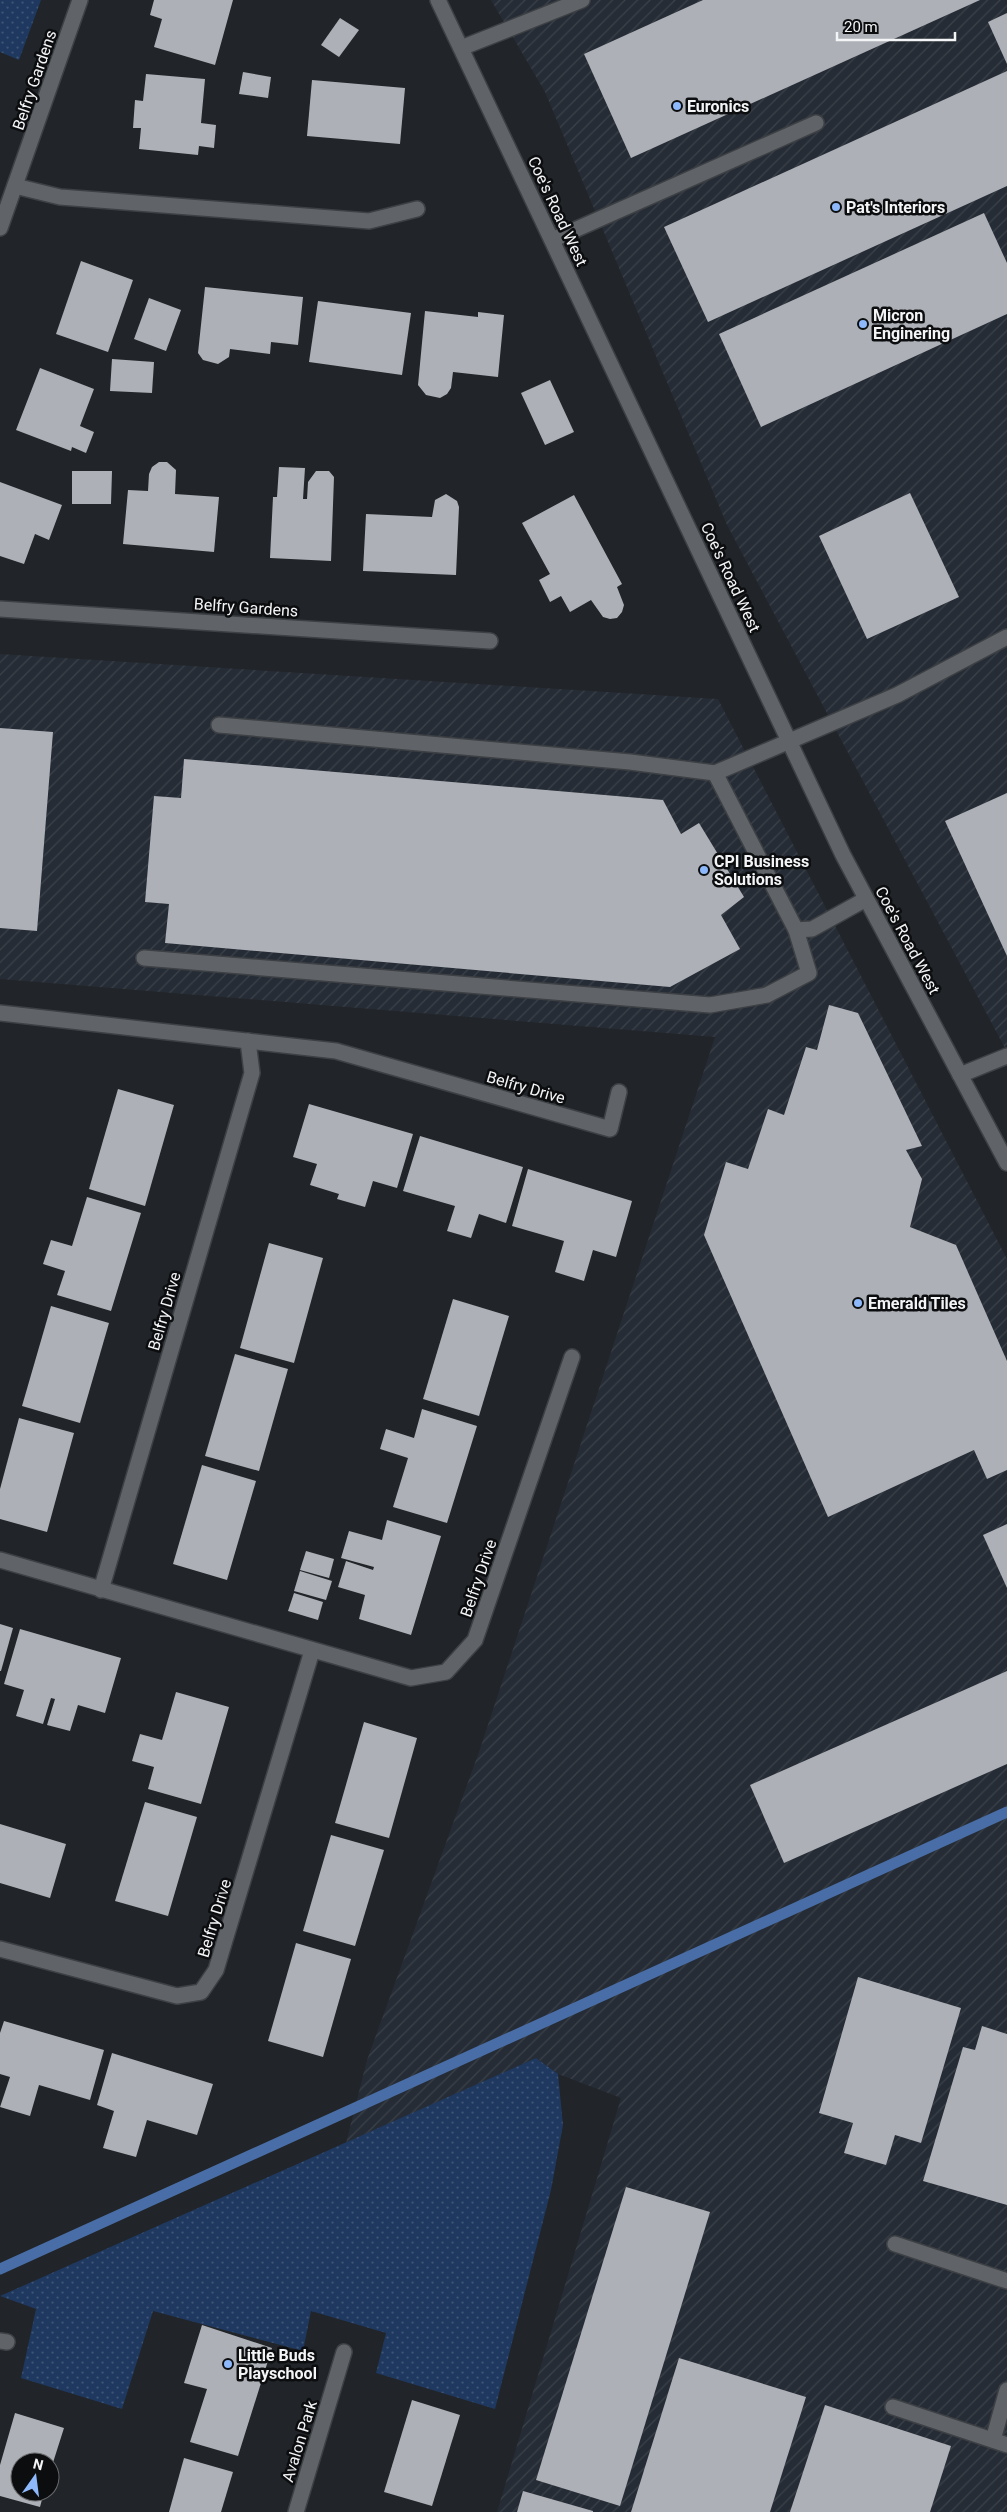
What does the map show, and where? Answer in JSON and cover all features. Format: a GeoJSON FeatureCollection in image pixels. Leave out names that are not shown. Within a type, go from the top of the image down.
{"type":"FeatureCollection","features":[{"type":"Feature","properties":{"kind":"street","name":"Belfry Gardens"},"geometry":{"type":"LineString","coordinates":[[0,228],[80,0]]}},
{"type":"Feature","properties":{"kind":"street","name":"Coe's Road West"},"geometry":{"type":"LineString","coordinates":[[438,0],[866,899],[1007,1163]]}},
{"type":"Feature","properties":{"kind":"street"},"geometry":{"type":"LineString","coordinates":[[461,48],[582,0]]}},
{"type":"Feature","properties":{"kind":"street"},"geometry":{"type":"LineString","coordinates":[[552,240],[816,123]]}},
{"type":"Feature","properties":{"kind":"street"},"geometry":{"type":"LineString","coordinates":[[15,186],[60,197],[370,221],[417,209]]}},
{"type":"Feature","properties":{"kind":"street","name":"Belfry Gardens"},"geometry":{"type":"LineString","coordinates":[[0,609],[490,641]]}},
{"type":"Feature","properties":{"kind":"street"},"geometry":{"type":"LineString","coordinates":[[219,725],[630,762],[715,773],[897,695],[1007,637]]}},
{"type":"Feature","properties":{"kind":"street"},"geometry":{"type":"LineString","coordinates":[[144,958],[710,1005],[766,994],[809,973],[796,930],[715,773]]}},
{"type":"Feature","properties":{"kind":"street"},"geometry":{"type":"LineString","coordinates":[[796,930],[812,929],[866,899]]}},
{"type":"Feature","properties":{"kind":"street","name":"Belfry Drive"},"geometry":{"type":"LineString","coordinates":[[0,1013],[336,1051],[610,1129],[619,1092]]}},
{"type":"Feature","properties":{"kind":"street","name":"Belfry Drive"},"geometry":{"type":"LineString","coordinates":[[102,1590],[252,1072],[248,1041]]}},
{"type":"Feature","properties":{"kind":"street"},"geometry":{"type":"LineString","coordinates":[[960,1075],[1007,1056]]}},
{"type":"Feature","properties":{"kind":"street","name":"Belfry Drive"},"geometry":{"type":"LineString","coordinates":[[0,1560],[411,1678],[446,1672],[475,1640],[572,1357]]}},
{"type":"Feature","properties":{"kind":"street","name":"Belfry Drive"},"geometry":{"type":"LineString","coordinates":[[0,1949],[177,1996],[201,1992],[216,1970],[312,1651]]}},
{"type":"Feature","properties":{"kind":"street"},"geometry":{"type":"LineString","coordinates":[[895,2244],[1007,2282]]}},
{"type":"Feature","properties":{"kind":"street","name":"Avalon Park"},"geometry":{"type":"LineString","coordinates":[[296,2512],[344,2352]]}},
{"type":"Feature","properties":{"kind":"street"},"geometry":{"type":"LineString","coordinates":[[893,2407],[1000,2442],[1007,2390]]}},
{"type":"Feature","properties":{"kind":"shaded area"},"geometry":{"type":"Polygon","coordinates":[[[0,0],[41,0],[19,60],[0,52],[0,0]]]}},
{"type":"Feature","properties":{"kind":"shaded area"},"geometry":{"type":"Polygon","coordinates":[[[491,0],[1007,0],[1007,1052],[727,525],[545,92],[491,0]]]}},
{"type":"Feature","properties":{"kind":"shaded area"},"geometry":{"type":"Polygon","coordinates":[[[0,654],[718,699],[1007,1259],[1007,2512],[497,2512],[621,2098],[558,2074],[536,2058],[346,2143],[367,2060],[480,1749],[715,1037],[0,979],[0,654]]]}},
{"type":"Feature","properties":{"kind":"shaded area"},"geometry":{"type":"Polygon","coordinates":[[[536,2058],[558,2074],[563,2125],[551,2190],[495,2409],[376,2373],[386,2333],[311,2311],[303,2351],[153,2311],[122,2409],[21,2378],[36,2309],[0,2296],[536,2058]]]}},
{"type":"Feature","properties":{"kind":"building"},"geometry":{"type":"Polygon","coordinates":[[[154,0],[233,0],[215,65],[154,47],[162,19],[150,15],[154,0]]]}},
{"type":"Feature","properties":{"kind":"building","name":"Euronics"},"geometry":{"type":"Polygon","coordinates":[[[703,0],[980,0],[631,158],[584,54],[703,0]]]}},
{"type":"Feature","properties":{"kind":"building"},"geometry":{"type":"Polygon","coordinates":[[[1007,13],[1007,64],[988,22],[1007,13]]]}},
{"type":"Feature","properties":{"kind":"building"},"geometry":{"type":"Polygon","coordinates":[[[340,18],[359,30],[339,57],[321,45],[340,18]]]}},
{"type":"Feature","properties":{"kind":"building","name":"Pat's Interiors"},"geometry":{"type":"Polygon","coordinates":[[[1007,71],[1007,186],[708,322],[664,227],[1007,71]]]}},
{"type":"Feature","properties":{"kind":"building"},"geometry":{"type":"Polygon","coordinates":[[[243,72],[271,77],[268,98],[239,94],[243,72]]]}},
{"type":"Feature","properties":{"kind":"building"},"geometry":{"type":"Polygon","coordinates":[[[146,74],[205,79],[201,123],[216,125],[214,148],[199,146],[198,155],[139,149],[141,128],[133,128],[135,100],[143,101],[146,74]]]}},
{"type":"Feature","properties":{"kind":"building"},"geometry":{"type":"Polygon","coordinates":[[[312,80],[405,88],[400,144],[307,136],[312,80]]]}},
{"type":"Feature","properties":{"kind":"building","name":"Micron Enginering"},"geometry":{"type":"Polygon","coordinates":[[[984,213],[1007,263],[1007,314],[761,427],[719,334],[984,213]]]}},
{"type":"Feature","properties":{"kind":"building"},"geometry":{"type":"Polygon","coordinates":[[[81,261],[133,280],[108,352],[56,334],[81,261]]]}},
{"type":"Feature","properties":{"kind":"building"},"geometry":{"type":"Polygon","coordinates":[[[205,287],[303,297],[298,345],[271,342],[270,354],[230,349],[229,357],[218,364],[203,360],[198,353],[205,287]]]}},
{"type":"Feature","properties":{"kind":"building"},"geometry":{"type":"Polygon","coordinates":[[[149,298],[181,310],[166,351],[134,339],[149,298]]]}},
{"type":"Feature","properties":{"kind":"building"},"geometry":{"type":"Polygon","coordinates":[[[318,301],[411,313],[402,375],[309,362],[318,301]]]}},
{"type":"Feature","properties":{"kind":"building"},"geometry":{"type":"Polygon","coordinates":[[[425,311],[478,317],[478,312],[504,315],[498,377],[453,372],[451,388],[447,394],[440,398],[426,395],[418,385],[425,311]]]}},
{"type":"Feature","properties":{"kind":"building"},"geometry":{"type":"Polygon","coordinates":[[[112,359],[154,362],[152,393],[110,391],[112,359]]]}},
{"type":"Feature","properties":{"kind":"building"},"geometry":{"type":"Polygon","coordinates":[[[40,368],[94,389],[80,426],[94,432],[86,453],[72,447],[71,451],[16,430],[40,368]]]}},
{"type":"Feature","properties":{"kind":"building"},"geometry":{"type":"Polygon","coordinates":[[[550,380],[574,432],[545,445],[521,393],[550,380]]]}},
{"type":"Feature","properties":{"kind":"building"},"geometry":{"type":"Polygon","coordinates":[[[159,462],[167,462],[176,470],[175,494],[219,497],[214,552],[123,544],[128,490],[148,491],[149,474],[152,467],[159,462]]]}},
{"type":"Feature","properties":{"kind":"building"},"geometry":{"type":"Polygon","coordinates":[[[279,467],[305,468],[303,499],[307,499],[308,482],[316,471],[329,471],[334,477],[331,561],[270,558],[273,497],[277,497],[279,467]]]}},
{"type":"Feature","properties":{"kind":"building"},"geometry":{"type":"Polygon","coordinates":[[[72,471],[112,471],[111,504],[72,504],[72,471]]]}},
{"type":"Feature","properties":{"kind":"building"},"geometry":{"type":"Polygon","coordinates":[[[0,482],[62,505],[49,540],[35,534],[24,564],[0,556],[0,482]]]}},
{"type":"Feature","properties":{"kind":"building"},"geometry":{"type":"Polygon","coordinates":[[[910,493],[959,597],[867,639],[819,536],[910,493]]]}},
{"type":"Feature","properties":{"kind":"building"},"geometry":{"type":"Polygon","coordinates":[[[446,494],[457,501],[459,507],[456,575],[363,571],[366,514],[432,517],[435,500],[446,494]]]}},
{"type":"Feature","properties":{"kind":"building"},"geometry":{"type":"Polygon","coordinates":[[[574,495],[622,584],[617,587],[624,605],[622,612],[617,618],[603,617],[591,600],[570,612],[561,596],[550,602],[539,580],[550,574],[522,523],[574,495]]]}},
{"type":"Feature","properties":{"kind":"building"},"geometry":{"type":"Polygon","coordinates":[[[0,728],[53,732],[37,931],[0,928],[0,728]]]}},
{"type":"Feature","properties":{"kind":"building"},"geometry":{"type":"Polygon","coordinates":[[[184,759],[663,800],[681,834],[699,823],[744,897],[721,915],[740,949],[670,987],[165,943],[169,904],[145,902],[154,796],[181,798],[184,759]]]}},
{"type":"Feature","properties":{"kind":"building"},"geometry":{"type":"Polygon","coordinates":[[[1007,793],[1007,956],[945,821],[1007,793]]]}},
{"type":"Feature","properties":{"kind":"building","name":"Emerald Tiles"},"geometry":{"type":"Polygon","coordinates":[[[829,1005],[858,1013],[922,1146],[906,1150],[922,1179],[910,1227],[956,1245],[1007,1361],[1007,1470],[987,1479],[974,1450],[828,1517],[704,1235],[726,1162],[748,1169],[768,1109],[784,1115],[806,1047],[817,1050],[829,1005]]]}},
{"type":"Feature","properties":{"kind":"building"},"geometry":{"type":"Polygon","coordinates":[[[118,1089],[174,1105],[145,1206],[89,1189],[118,1089]]]}},
{"type":"Feature","properties":{"kind":"building"},"geometry":{"type":"Polygon","coordinates":[[[309,1104],[413,1134],[397,1188],[373,1181],[365,1207],[337,1199],[339,1194],[310,1185],[317,1164],[293,1157],[309,1104]]]}},
{"type":"Feature","properties":{"kind":"building"},"geometry":{"type":"Polygon","coordinates":[[[420,1136],[523,1167],[506,1223],[479,1214],[471,1238],[447,1231],[455,1206],[403,1191],[420,1136]]]}},
{"type":"Feature","properties":{"kind":"building"},"geometry":{"type":"Polygon","coordinates":[[[528,1169],[632,1201],[616,1257],[593,1250],[584,1281],[555,1272],[564,1241],[512,1226],[528,1169]]]}},
{"type":"Feature","properties":{"kind":"building"},"geometry":{"type":"Polygon","coordinates":[[[87,1197],[141,1213],[111,1311],[57,1295],[65,1271],[43,1264],[51,1240],[72,1246],[87,1197]]]}},
{"type":"Feature","properties":{"kind":"building"},"geometry":{"type":"Polygon","coordinates":[[[269,1243],[323,1258],[294,1363],[240,1348],[269,1243]]]}},
{"type":"Feature","properties":{"kind":"building"},"geometry":{"type":"Polygon","coordinates":[[[453,1299],[509,1316],[479,1416],[423,1399],[453,1299]]]}},
{"type":"Feature","properties":{"kind":"building"},"geometry":{"type":"Polygon","coordinates":[[[51,1306],[109,1323],[80,1423],[22,1406],[51,1306]]]}},
{"type":"Feature","properties":{"kind":"building"},"geometry":{"type":"Polygon","coordinates":[[[235,1354],[288,1369],[259,1471],[205,1456],[235,1354]]]}},
{"type":"Feature","properties":{"kind":"building"},"geometry":{"type":"Polygon","coordinates":[[[422,1409],[477,1426],[447,1523],[393,1507],[408,1458],[380,1449],[386,1429],[414,1438],[422,1409]]]}},
{"type":"Feature","properties":{"kind":"building"},"geometry":{"type":"Polygon","coordinates":[[[19,1418],[74,1433],[47,1532],[0,1519],[0,1489],[19,1418]]]}},
{"type":"Feature","properties":{"kind":"building"},"geometry":{"type":"Polygon","coordinates":[[[202,1465],[256,1481],[227,1580],[173,1564],[202,1465]]]}},
{"type":"Feature","properties":{"kind":"building"},"geometry":{"type":"Polygon","coordinates":[[[387,1520],[441,1536],[411,1635],[359,1619],[365,1595],[338,1587],[346,1561],[373,1570],[374,1567],[341,1558],[349,1531],[382,1540],[387,1520]]]}},
{"type":"Feature","properties":{"kind":"building"},"geometry":{"type":"Polygon","coordinates":[[[1007,1524],[1007,1588],[983,1535],[1007,1524]]]}},
{"type":"Feature","properties":{"kind":"building"},"geometry":{"type":"Polygon","coordinates":[[[306,1551],[334,1559],[329,1578],[300,1570],[306,1551]]]}},
{"type":"Feature","properties":{"kind":"building"},"geometry":{"type":"Polygon","coordinates":[[[300,1571],[332,1581],[326,1600],[294,1591],[300,1571]]]}},
{"type":"Feature","properties":{"kind":"building"},"geometry":{"type":"Polygon","coordinates":[[[294,1593],[323,1602],[318,1620],[288,1611],[294,1593]]]}},
{"type":"Feature","properties":{"kind":"building"},"geometry":{"type":"Polygon","coordinates":[[[0,1624],[13,1628],[1,1671],[0,1671],[0,1624]]]}},
{"type":"Feature","properties":{"kind":"building"},"geometry":{"type":"Polygon","coordinates":[[[20,1629],[121,1658],[105,1713],[78,1705],[70,1731],[47,1725],[55,1699],[51,1698],[43,1724],[16,1716],[24,1690],[4,1684],[20,1629]]]}},
{"type":"Feature","properties":{"kind":"building"},"geometry":{"type":"Polygon","coordinates":[[[1007,1671],[1007,1764],[784,1863],[750,1785],[1007,1671]]]}},
{"type":"Feature","properties":{"kind":"building"},"geometry":{"type":"Polygon","coordinates":[[[176,1692],[229,1707],[201,1804],[148,1789],[154,1767],[132,1761],[140,1734],[162,1740],[176,1692]]]}},
{"type":"Feature","properties":{"kind":"building"},"geometry":{"type":"Polygon","coordinates":[[[364,1722],[417,1738],[389,1838],[335,1823],[364,1722]]]}},
{"type":"Feature","properties":{"kind":"building"},"geometry":{"type":"Polygon","coordinates":[[[145,1802],[197,1817],[168,1916],[115,1901],[145,1802]]]}},
{"type":"Feature","properties":{"kind":"building"},"geometry":{"type":"Polygon","coordinates":[[[0,1824],[66,1844],[50,1898],[0,1883],[0,1824]]]}},
{"type":"Feature","properties":{"kind":"building"},"geometry":{"type":"Polygon","coordinates":[[[331,1835],[384,1850],[355,1946],[303,1931],[331,1835]]]}},
{"type":"Feature","properties":{"kind":"building"},"geometry":{"type":"Polygon","coordinates":[[[296,1943],[351,1959],[323,2057],[268,2041],[296,1943]]]}},
{"type":"Feature","properties":{"kind":"building"},"geometry":{"type":"Polygon","coordinates":[[[858,1977],[961,2008],[921,2143],[895,2135],[886,2165],[844,2153],[853,2123],[819,2113],[858,1977]]]}},
{"type":"Feature","properties":{"kind":"building"},"geometry":{"type":"Polygon","coordinates":[[[4,2021],[104,2050],[90,2100],[39,2085],[30,2116],[0,2107],[10,2077],[0,2074],[0,2033],[4,2021]]]}},
{"type":"Feature","properties":{"kind":"building"},"geometry":{"type":"Polygon","coordinates":[[[982,2026],[1007,2034],[1007,2205],[923,2181],[963,2047],[975,2050],[982,2026]]]}},
{"type":"Feature","properties":{"kind":"building"},"geometry":{"type":"Polygon","coordinates":[[[112,2053],[213,2084],[197,2135],[147,2120],[136,2157],[103,2148],[114,2111],[97,2105],[112,2053]]]}},
{"type":"Feature","properties":{"kind":"building"},"geometry":{"type":"Polygon","coordinates":[[[626,2187],[710,2212],[620,2506],[536,2480],[626,2187]]]}},
{"type":"Feature","properties":{"kind":"building"},"geometry":{"type":"Polygon","coordinates":[[[202,2325],[272,2348],[238,2456],[190,2442],[207,2389],[184,2383],[202,2325]]]}},
{"type":"Feature","properties":{"kind":"building"},"geometry":{"type":"Polygon","coordinates":[[[679,2358],[806,2397],[770,2512],[631,2512],[679,2358]]]}},
{"type":"Feature","properties":{"kind":"building"},"geometry":{"type":"Polygon","coordinates":[[[412,2400],[460,2415],[432,2506],[384,2492],[412,2400]]]}},
{"type":"Feature","properties":{"kind":"building"},"geometry":{"type":"Polygon","coordinates":[[[825,2405],[951,2446],[930,2512],[790,2512],[825,2405]]]}},
{"type":"Feature","properties":{"kind":"building"},"geometry":{"type":"Polygon","coordinates":[[[15,2413],[64,2428],[56,2452],[10,2452],[10,2499],[0,2496],[0,2465],[15,2413]]]}},
{"type":"Feature","properties":{"kind":"building"},"geometry":{"type":"Polygon","coordinates":[[[184,2458],[233,2472],[221,2512],[169,2512],[184,2458]]]}},
{"type":"Feature","properties":{"kind":"building"},"geometry":{"type":"Polygon","coordinates":[[[523,2491],[593,2511],[593,2512],[517,2512],[523,2491]]]}},
{"type":"Feature","properties":{"kind":"building"},"geometry":{"type":"Polygon","coordinates":[[[22,2502],[41,2502],[40,2507],[22,2502]]]}},
{"type":"Feature","properties":{"kind":"waterway"},"geometry":{"type":"LineString","coordinates":[[0,2269],[1007,1812]]}},
{"type":"Feature","properties":{"kind":"place","name":"Euronics"},"geometry":{"type":"Point","coordinates":[677,106]}},
{"type":"Feature","properties":{"kind":"place","name":"Pat's Interiors"},"geometry":{"type":"Point","coordinates":[836,207]}},
{"type":"Feature","properties":{"kind":"place","name":"Micron Enginering"},"geometry":{"type":"Point","coordinates":[863,324]}},
{"type":"Feature","properties":{"kind":"place","name":"CPI Business Solutions"},"geometry":{"type":"Point","coordinates":[704,870]}},
{"type":"Feature","properties":{"kind":"place","name":"Emerald Tiles"},"geometry":{"type":"Point","coordinates":[858,1303]}},
{"type":"Feature","properties":{"kind":"place","name":"Little Buds Playschool"},"geometry":{"type":"Point","coordinates":[228,2364]}}]}
